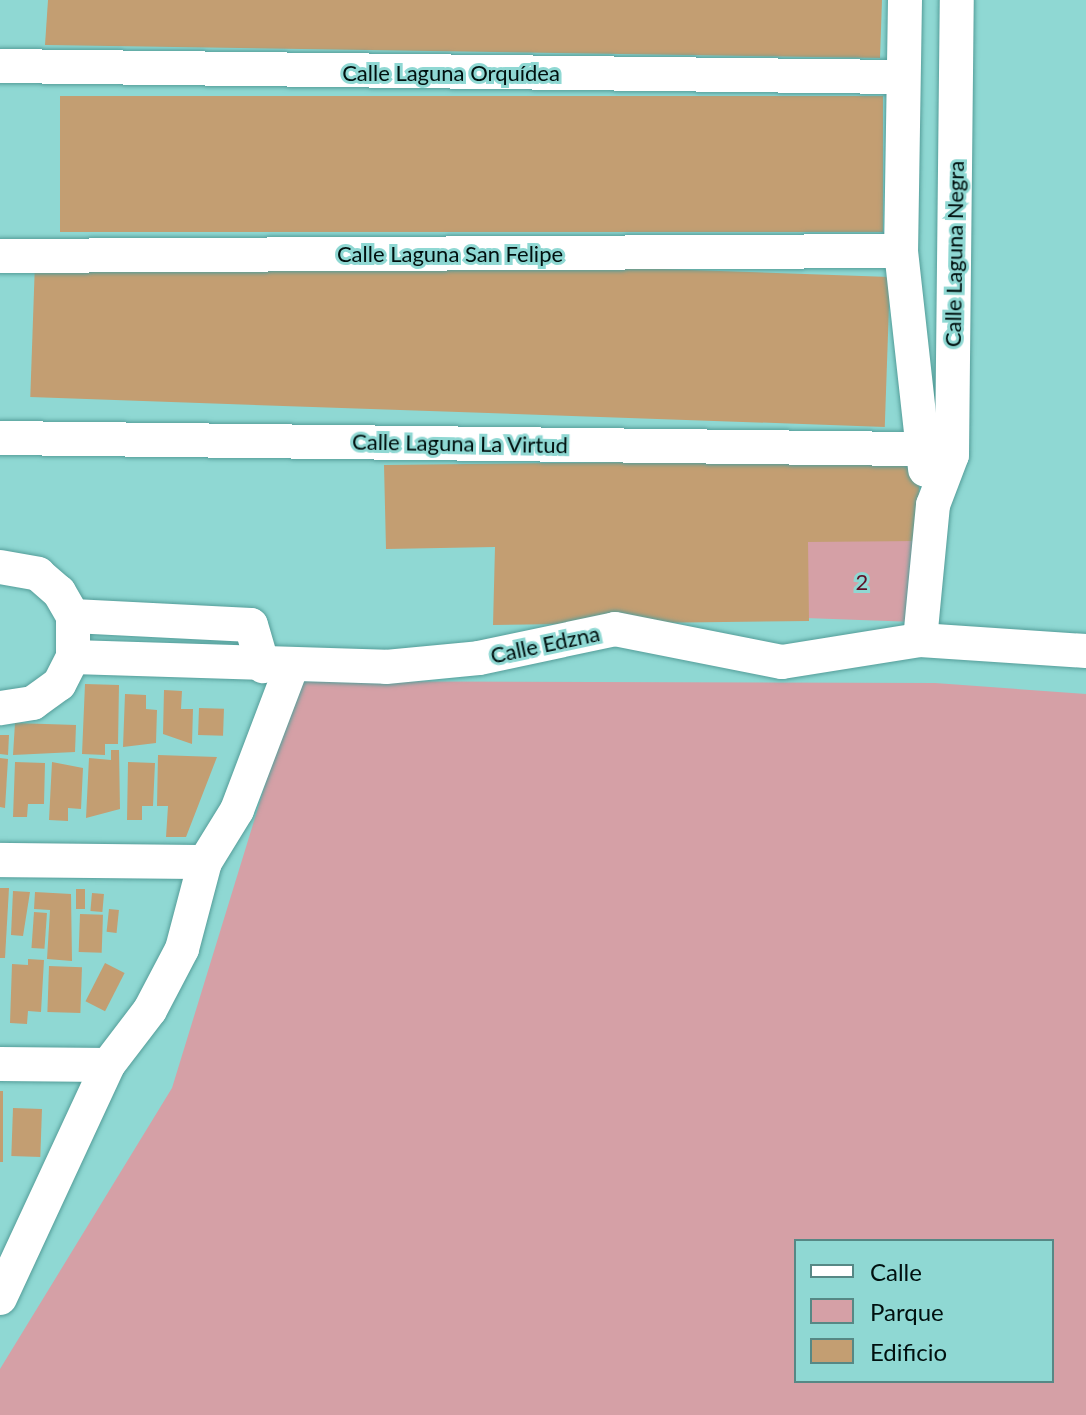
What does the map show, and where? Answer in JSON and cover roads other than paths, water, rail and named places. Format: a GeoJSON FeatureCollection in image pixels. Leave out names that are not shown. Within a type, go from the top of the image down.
{"type":"FeatureCollection","features":[{"type":"Feature","properties":{"kind":"street","name":"Calle Laguna Negra"},"geometry":{"type":"LineString","coordinates":[[905,0],[901,251],[920,449],[933,505]]}},
{"type":"Feature","properties":{"kind":"street","name":"Calle Laguna Negra"},"geometry":{"type":"LineString","coordinates":[[920,640],[933,505],[952,455],[957,0]]}},
{"type":"Feature","properties":{"kind":"street","name":"Calle Laguna Orquídea"},"geometry":{"type":"LineString","coordinates":[[0,66],[902,77]]}},
{"type":"Feature","properties":{"kind":"street","name":"Calle Laguna San Felipe"},"geometry":{"type":"LineString","coordinates":[[0,256],[901,251]]}},
{"type":"Feature","properties":{"kind":"street","name":"Calle Laguna La Virtud"},"geometry":{"type":"LineString","coordinates":[[0,438],[920,449]]}},
{"type":"Feature","properties":{"kind":"street"},"geometry":{"type":"LineString","coordinates":[[0,567],[38,574],[73,616],[73,657],[59,684],[33,703],[0,708]]}},
{"type":"Feature","properties":{"kind":"street"},"geometry":{"type":"LineString","coordinates":[[0,1298],[5,1265],[108,1065],[150,1010],[182,949],[205,862],[237,810],[277,666],[251,625],[73,616]]}},
{"type":"Feature","properties":{"kind":"street","name":"Calle Edzna"},"geometry":{"type":"LineString","coordinates":[[73,657],[277,666],[479,658],[615,629],[782,662],[920,640],[1086,651]]}},
{"type":"Feature","properties":{"kind":"street"},"geometry":{"type":"LineString","coordinates":[[0,860],[205,862]]}},
{"type":"Feature","properties":{"kind":"street"},"geometry":{"type":"LineString","coordinates":[[0,1064],[108,1065]]}},
{"type":"Feature","properties":{"kind":"park label","name":"2"},"geometry":{"type":"Point","coordinates":[862,582]}}]}
